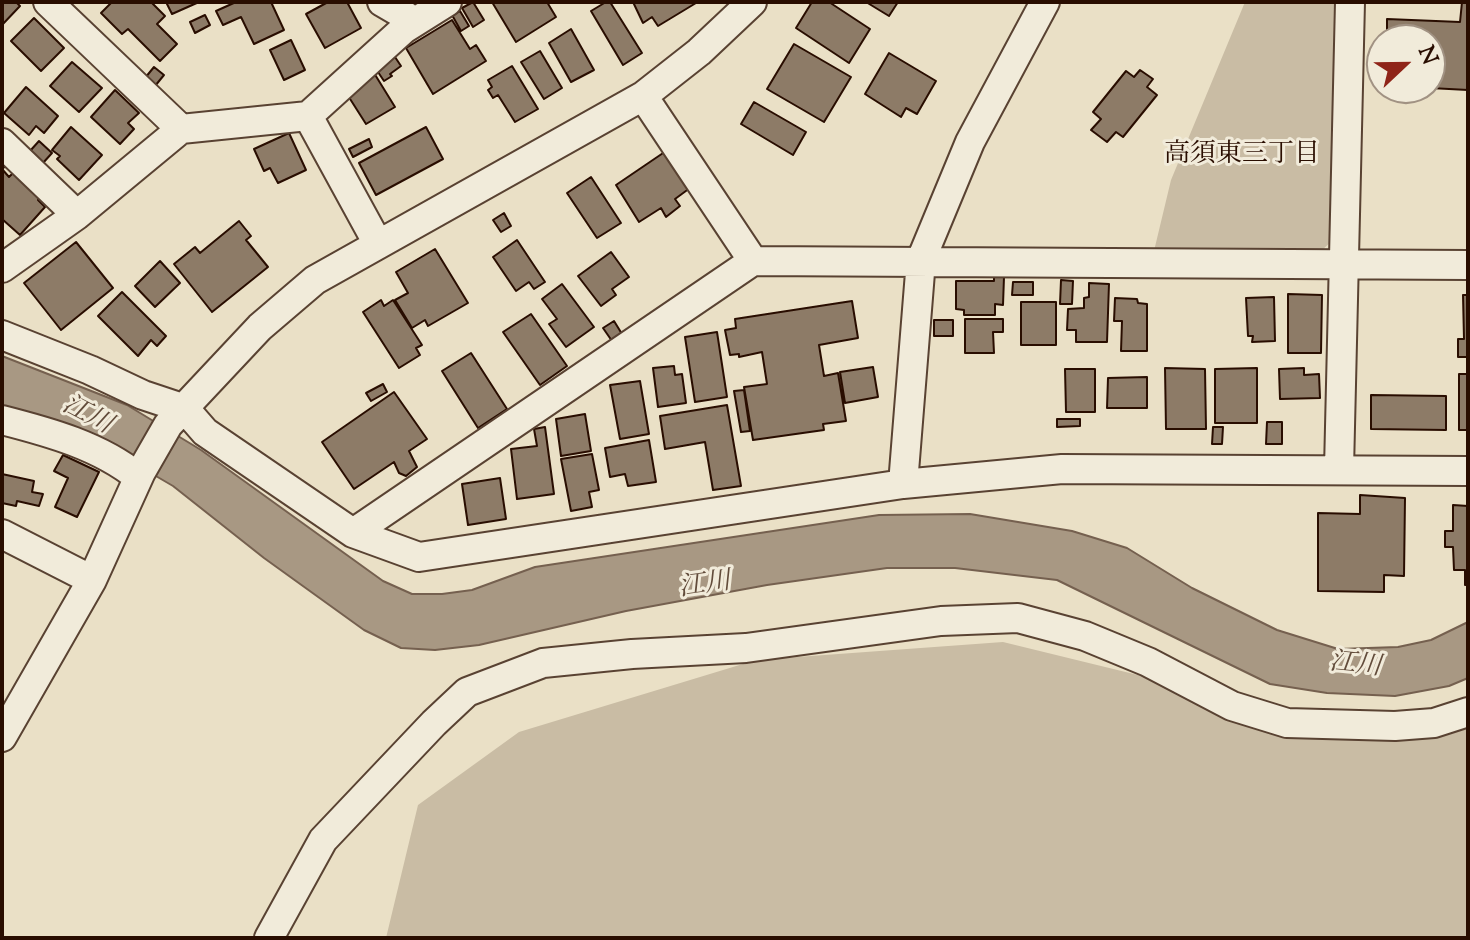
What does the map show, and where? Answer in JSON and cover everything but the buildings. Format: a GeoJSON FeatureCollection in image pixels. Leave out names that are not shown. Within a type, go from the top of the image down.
{"type":"FeatureCollection","features":[{"type":"Feature","properties":{"kind":"street"},"geometry":{"type":"LineString","coordinates":[[48,2],[181,129]]}},
{"type":"Feature","properties":{"kind":"street"},"geometry":{"type":"LineString","coordinates":[[2,268],[77,215],[181,129],[308,116],[400,12],[447,2]]}},
{"type":"Feature","properties":{"kind":"street"},"geometry":{"type":"LineString","coordinates":[[2,737],[92,580],[139,474],[176,417],[260,327],[315,280],[643,96],[699,52],[752,2]]}},
{"type":"Feature","properties":{"kind":"street"},"geometry":{"type":"LineString","coordinates":[[903,484],[921,260],[970,142],[1045,2]]}},
{"type":"Feature","properties":{"kind":"street"},"geometry":{"type":"LineString","coordinates":[[1339,469],[1350,2]]}},
{"type":"Feature","properties":{"kind":"street"},"geometry":{"type":"LineString","coordinates":[[643,96],[753,261]]}},
{"type":"Feature","properties":{"kind":"street"},"geometry":{"type":"LineString","coordinates":[[308,116],[378,244]]}},
{"type":"Feature","properties":{"kind":"street"},"geometry":{"type":"LineString","coordinates":[[2,143],[77,215]]}},
{"type":"Feature","properties":{"kind":"street"},"geometry":{"type":"LineString","coordinates":[[353,533],[753,261],[1468,265]]}},
{"type":"Feature","properties":{"kind":"street"},"geometry":{"type":"LineString","coordinates":[[2,335],[143,395],[205,432],[353,533],[419,557],[903,484],[1062,469],[1468,471]]}},
{"type":"Feature","properties":{"kind":"street"},"geometry":{"type":"LineString","coordinates":[[2,420],[62,437],[119,461],[139,474]]}},
{"type":"Feature","properties":{"kind":"street"},"geometry":{"type":"LineString","coordinates":[[2,534],[92,580]]}},
{"type":"Feature","properties":{"kind":"street"},"geometry":{"type":"LineString","coordinates":[[269,938],[323,840],[434,723],[467,692],[543,663],[632,654],[746,648],[941,621],[1018,618],[1085,636],[1148,662],[1232,706],[1287,723],[1395,726],[1434,723],[1468,712]]}},
{"type":"Feature","properties":{"kind":"shaded area"},"geometry":{"type":"Polygon","coordinates":[[[1245,2],[1334,2],[1333,240],[1321,251],[1154,251],[1171,180],[1245,2]]]}},
{"type":"Feature","properties":{"kind":"shaded area"},"geometry":{"type":"Polygon","coordinates":[[[1003,642],[1146,677],[1258,730],[1419,740],[1468,729],[1468,938],[386,938],[418,805],[519,732],[756,660],[1003,642]]]}},
{"type":"Feature","properties":{"kind":"water","name":"江川"},"geometry":{"type":"Polygon","coordinates":[[[2,356],[127,405],[201,450],[383,581],[412,594],[472,590],[535,567],[879,515],[970,514],[1072,531],[1127,548],[1192,588],[1277,630],[1338,649],[1398,647],[1431,640],[1468,622],[1468,678],[1449,686],[1395,696],[1327,693],[1270,684],[1057,580],[955,568],[887,568],[767,585],[626,611],[479,645],[435,650],[401,648],[364,630],[264,558],[173,486],[113,451],[2,411],[2,356]]]}},
{"type":"Feature","properties":{"kind":"district","name":"高須東三丁目"},"geometry":{"type":"Point","coordinates":[1242,157]}}]}
